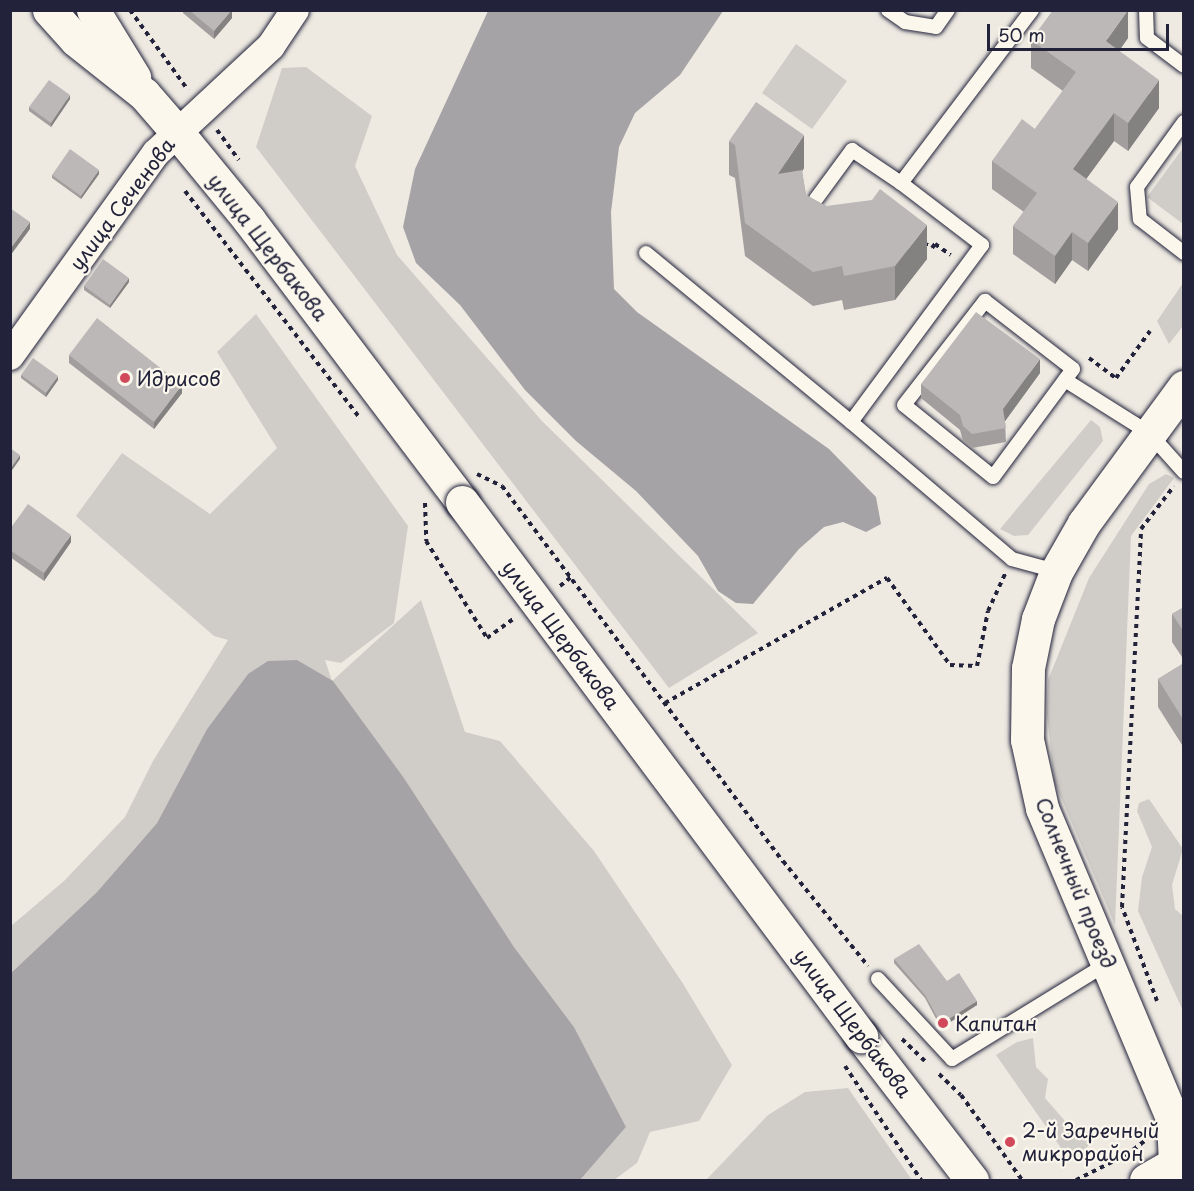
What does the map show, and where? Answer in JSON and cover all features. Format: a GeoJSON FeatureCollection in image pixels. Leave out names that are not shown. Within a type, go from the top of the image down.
{"type":"FeatureCollection","features":[{"type":"Feature","properties":{"kind":"main road","name":"улица Щербакова"},"geometry":{"type":"LineString","coordinates":[[49,10],[76,40],[144,94]]}},
{"type":"Feature","properties":{"kind":"main road","name":"улица Щербакова"},"geometry":{"type":"LineString","coordinates":[[93,10],[144,94],[166,142],[249,220],[861,1036],[972,1180]]}},
{"type":"Feature","properties":{"kind":"main road","name":"Солнечный проезд"},"geometry":{"type":"LineString","coordinates":[[1146,1180],[1179,1168],[1173,1119],[1042,808],[1027,740],[1028,668],[1038,619],[1056,572],[1084,523],[1184,387]]}},
{"type":"Feature","properties":{"kind":"street","name":"улица Сеченова"},"geometry":{"type":"LineString","coordinates":[[10,356],[166,142],[271,46],[295,10]]}},
{"type":"Feature","properties":{"kind":"lane"},"geometry":{"type":"LineString","coordinates":[[888,10],[905,21],[936,27],[948,10]]}},
{"type":"Feature","properties":{"kind":"lane"},"geometry":{"type":"LineString","coordinates":[[901,183],[1032,10]]}},
{"type":"Feature","properties":{"kind":"lane"},"geometry":{"type":"LineString","coordinates":[[1146,10],[1147,38],[1184,66]]}},
{"type":"Feature","properties":{"kind":"lane"},"geometry":{"type":"LineString","coordinates":[[1184,122],[1137,187],[1140,219],[1184,253]]}},
{"type":"Feature","properties":{"kind":"lane"},"geometry":{"type":"LineString","coordinates":[[816,199],[852,150],[901,183],[982,245],[851,422]]}},
{"type":"Feature","properties":{"kind":"lane"},"geometry":{"type":"LineString","coordinates":[[646,253],[851,422],[1012,559],[1056,572]]}},
{"type":"Feature","properties":{"kind":"lane"},"geometry":{"type":"LineString","coordinates":[[985,301],[1073,369],[1065,380],[993,477],[904,405],[985,301]]}},
{"type":"Feature","properties":{"kind":"lane"},"geometry":{"type":"LineString","coordinates":[[1065,380],[1149,433],[1180,477]]}},
{"type":"Feature","properties":{"kind":"lane"},"geometry":{"type":"LineString","coordinates":[[878,979],[952,1059],[1108,963]]}},
{"type":"Feature","properties":{"kind":"path"},"geometry":{"type":"LineString","coordinates":[[166,142],[360,418]]}},
{"type":"Feature","properties":{"kind":"path"},"geometry":{"type":"LineString","coordinates":[[914,236],[932,248],[935,244],[967,266]]}},
{"type":"Feature","properties":{"kind":"path"},"geometry":{"type":"LineString","coordinates":[[1079,350],[1116,378],[1150,332]]}},
{"type":"Feature","properties":{"kind":"path"},"geometry":{"type":"LineString","coordinates":[[474,472],[502,486],[783,861],[878,979]]}},
{"type":"Feature","properties":{"kind":"path"},"geometry":{"type":"LineString","coordinates":[[1158,1004],[1122,907],[1141,529],[1180,477]]}},
{"type":"Feature","properties":{"kind":"path"},"geometry":{"type":"LineString","coordinates":[[418,494],[431,511]]}},
{"type":"Feature","properties":{"kind":"path"},"geometry":{"type":"LineString","coordinates":[[425,503],[426,541],[487,638],[524,611]]}},
{"type":"Feature","properties":{"kind":"path"},"geometry":{"type":"LineString","coordinates":[[665,703],[887,578],[950,665],[977,666],[988,611],[1012,559]]}},
{"type":"Feature","properties":{"kind":"path"},"geometry":{"type":"LineString","coordinates":[[553,591],[571,577]]}},
{"type":"Feature","properties":{"kind":"path"},"geometry":{"type":"LineString","coordinates":[[897,1034],[961,1095],[1022,1180]]}},
{"type":"Feature","properties":{"kind":"path"},"geometry":{"type":"LineString","coordinates":[[843,1062],[921,1180]]}},
{"type":"Feature","properties":{"kind":"path"},"geometry":{"type":"LineString","coordinates":[[1076,1180],[1126,1155],[1173,1119]]}},
{"type":"Feature","properties":{"kind":"shaded area"},"geometry":{"type":"Polygon","coordinates":[[[488,11],[723,11],[680,75],[635,113],[619,147],[611,212],[614,289],[637,312],[829,449],[876,497],[881,524],[866,532],[843,522],[824,527],[799,549],[753,604],[736,603],[718,591],[698,556],[636,491],[576,441],[525,390],[460,305],[416,263],[403,227],[415,169],[488,11]]]}},
{"type":"Feature","properties":{"kind":"shaded area"},"geometry":{"type":"Polygon","coordinates":[[[796,44],[847,81],[812,129],[762,93],[796,44]]]}},
{"type":"Feature","properties":{"kind":"shaded area"},"geometry":{"type":"Polygon","coordinates":[[[306,67],[372,116],[355,166],[397,255],[542,421],[758,633],[669,688],[256,147],[282,68],[306,67]]]}},
{"type":"Feature","properties":{"kind":"shaded area"},"geometry":{"type":"Polygon","coordinates":[[[1183,148],[1183,224],[1147,197],[1183,148]]]}},
{"type":"Feature","properties":{"kind":"shaded area"},"geometry":{"type":"Polygon","coordinates":[[[1183,283],[1183,326],[1169,344],[1157,321],[1183,283]]]}},
{"type":"Feature","properties":{"kind":"shaded area"},"geometry":{"type":"Polygon","coordinates":[[[256,314],[408,526],[394,623],[341,663],[325,660],[332,681],[421,600],[465,732],[500,741],[594,851],[682,982],[732,1065],[699,1121],[650,1132],[637,1163],[614,1180],[580,1180],[626,1127],[574,1027],[514,947],[404,778],[333,682],[248,674],[207,729],[157,823],[97,892],[11,973],[11,926],[64,881],[125,817],[153,761],[228,640],[214,636],[76,516],[122,453],[210,514],[277,448],[217,352],[256,314]]]}},
{"type":"Feature","properties":{"kind":"shaded area"},"geometry":{"type":"Polygon","coordinates":[[[1091,420],[1100,427],[1103,441],[1028,535],[1014,536],[1000,529],[1091,420]]]}},
{"type":"Feature","properties":{"kind":"shaded area"},"geometry":{"type":"Polygon","coordinates":[[[1166,474],[1174,478],[1131,536],[1115,925],[1054,781],[1047,715],[1048,680],[1089,578],[1149,484],[1166,474]]]}},
{"type":"Feature","properties":{"kind":"shaded area"},"geometry":{"type":"Polygon","coordinates":[[[297,660],[333,681],[404,778],[514,947],[574,1027],[626,1127],[580,1180],[11,1180],[11,973],[97,892],[157,823],[207,729],[248,674],[268,661],[297,660]]]}},
{"type":"Feature","properties":{"kind":"shaded area"},"geometry":{"type":"Polygon","coordinates":[[[1149,799],[1183,849],[1172,885],[1175,909],[1183,916],[1183,1011],[1138,911],[1142,877],[1152,847],[1137,811],[1139,803],[1149,799]]]}},
{"type":"Feature","properties":{"kind":"shaded area"},"geometry":{"type":"Polygon","coordinates":[[[1033,1038],[1036,1067],[1048,1079],[1045,1098],[1065,1121],[1091,1134],[1092,1143],[1070,1161],[996,1055],[1017,1042],[1033,1038]]]}},
{"type":"Feature","properties":{"kind":"shaded area"},"geometry":{"type":"Polygon","coordinates":[[[848,1088],[912,1180],[706,1180],[768,1115],[805,1092],[848,1088]]]}},
{"type":"Feature","properties":{"kind":"building"},"geometry":{"type":"Polygon","coordinates":[[[189,10],[232,10],[214,31],[189,10]]]}},
{"type":"Feature","properties":{"kind":"building"},"geometry":{"type":"Polygon","coordinates":[[[1053,10],[1128,10],[1106,41],[1159,80],[1128,123],[1114,113],[1073,169],[1118,202],[1088,243],[1072,232],[1055,256],[1013,226],[1037,193],[992,161],[1022,119],[1035,129],[1076,72],[1031,40],[1053,10]]]}},
{"type":"Feature","properties":{"kind":"building"},"geometry":{"type":"Polygon","coordinates":[[[49,80],[70,95],[51,123],[29,107],[49,80]]]}},
{"type":"Feature","properties":{"kind":"building"},"geometry":{"type":"Polygon","coordinates":[[[756,102],[804,135],[778,174],[802,170],[806,195],[826,206],[872,200],[880,189],[927,225],[895,266],[844,276],[842,266],[813,272],[745,223],[735,145],[729,141],[756,102]]]}},
{"type":"Feature","properties":{"kind":"building"},"geometry":{"type":"Polygon","coordinates":[[[70,149],[99,170],[81,196],[52,175],[70,149]]]}},
{"type":"Feature","properties":{"kind":"building"},"geometry":{"type":"Polygon","coordinates":[[[10,208],[30,222],[10,249],[10,208]]]}},
{"type":"Feature","properties":{"kind":"building"},"geometry":{"type":"Polygon","coordinates":[[[103,259],[129,278],[110,305],[84,286],[103,259]]]}},
{"type":"Feature","properties":{"kind":"building"},"geometry":{"type":"Polygon","coordinates":[[[976,312],[1040,359],[1003,409],[1006,428],[972,434],[963,426],[960,415],[921,384],[976,312]]]}},
{"type":"Feature","properties":{"kind":"building","name":"Идрисов"},"geometry":{"type":"Polygon","coordinates":[[[97,318],[182,385],[154,422],[69,355],[97,318]]]}},
{"type":"Feature","properties":{"kind":"building"},"geometry":{"type":"Polygon","coordinates":[[[33,358],[58,376],[46,393],[21,375],[33,358]]]}},
{"type":"Feature","properties":{"kind":"building"},"geometry":{"type":"Polygon","coordinates":[[[10,448],[20,455],[10,469],[10,448]]]}},
{"type":"Feature","properties":{"kind":"building"},"geometry":{"type":"Polygon","coordinates":[[[28,504],[71,535],[44,573],[10,550],[10,529],[28,504]]]}},
{"type":"Feature","properties":{"kind":"building"},"geometry":{"type":"Polygon","coordinates":[[[1184,607],[1184,632],[1172,614],[1184,607]]]}},
{"type":"Feature","properties":{"kind":"building"},"geometry":{"type":"Polygon","coordinates":[[[1184,663],[1184,721],[1158,679],[1184,663]]]}},
{"type":"Feature","properties":{"kind":"building"},"geometry":{"type":"Polygon","coordinates":[[[919,944],[947,981],[959,973],[977,1001],[941,1024],[925,995],[894,959],[919,944]]]}},
{"type":"Feature","properties":{"kind":"place","name":"Идрисов"},"geometry":{"type":"Point","coordinates":[125,378]}},
{"type":"Feature","properties":{"kind":"place","name":"Капитан"},"geometry":{"type":"Point","coordinates":[943,1023]}},
{"type":"Feature","properties":{"kind":"place","name":"2-й Заречный микрорайон"},"geometry":{"type":"Point","coordinates":[1010,1142]}}]}
